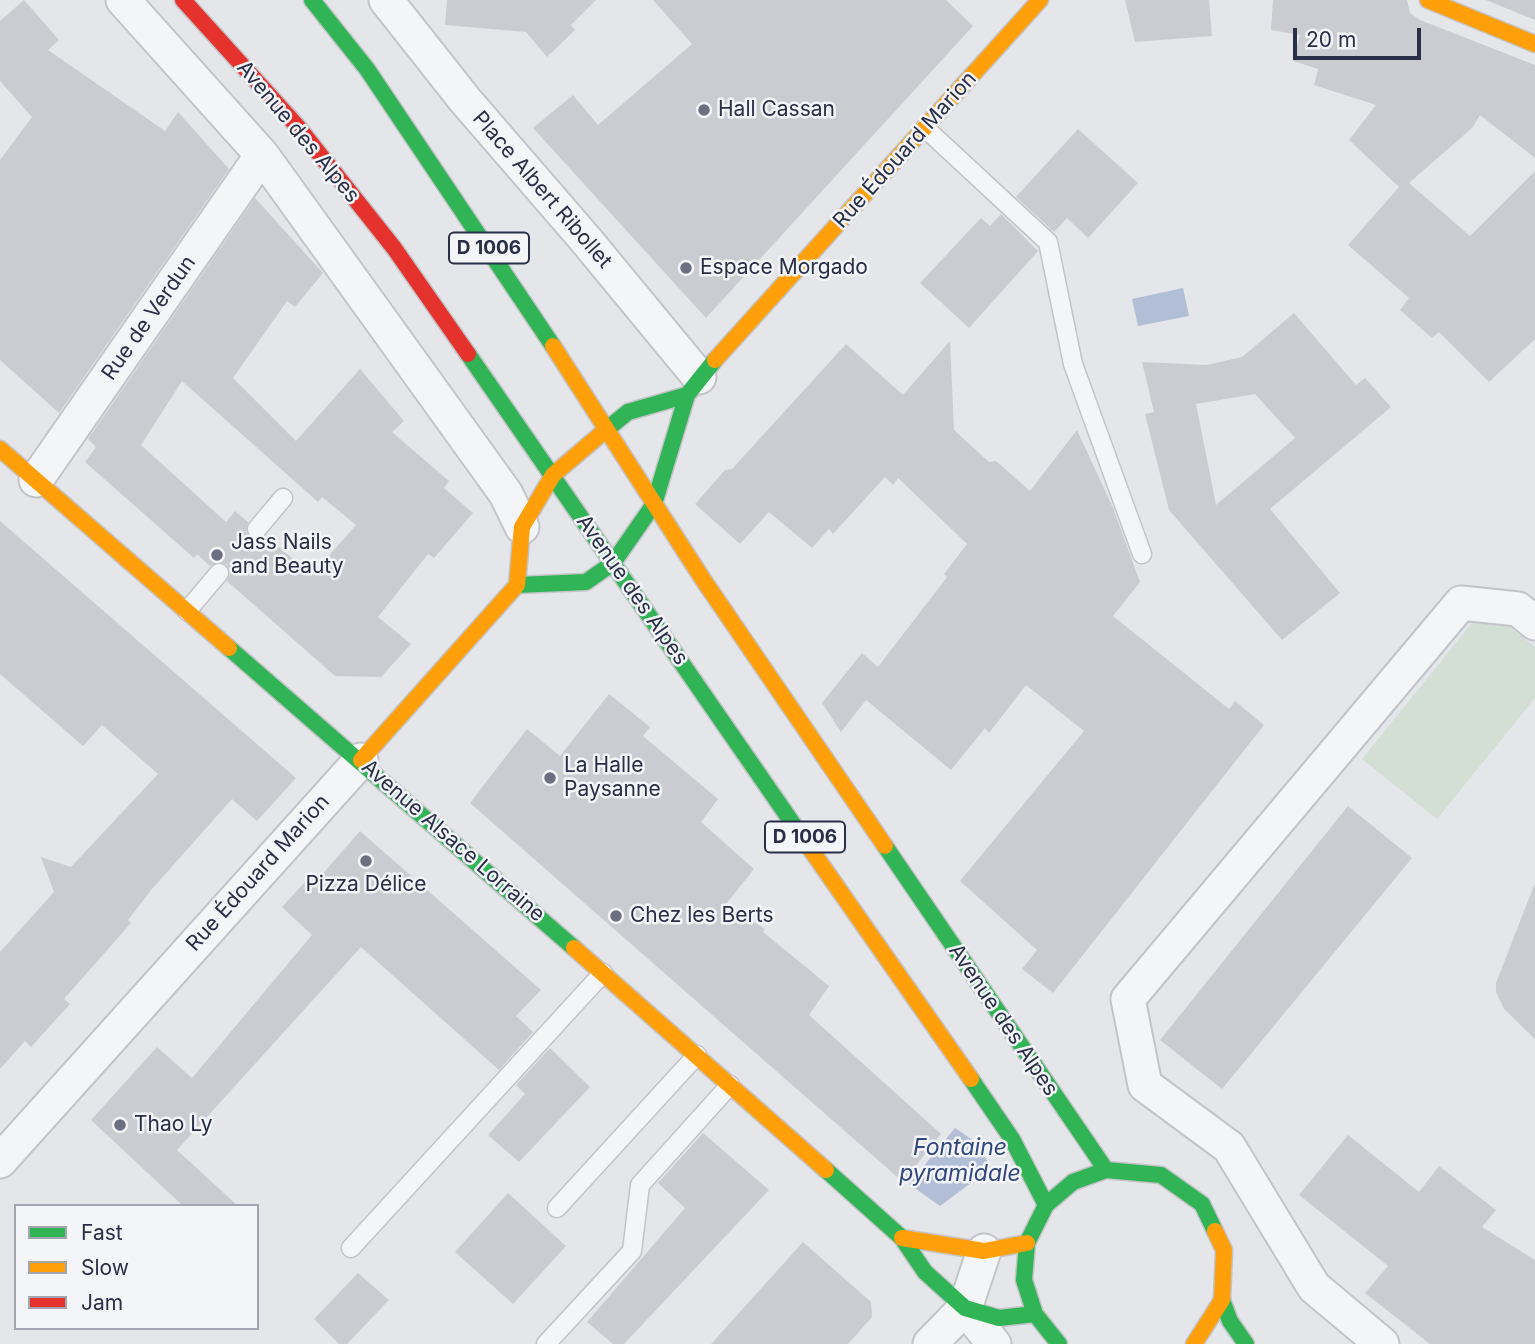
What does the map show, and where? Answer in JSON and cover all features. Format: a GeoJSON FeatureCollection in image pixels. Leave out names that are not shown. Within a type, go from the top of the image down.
{"type":"FeatureCollection","features":[{"type":"Feature","properties":{"kind":"main road","name":"Avenue des Alpes"},"geometry":{"type":"LineString","coordinates":[[183,0],[298,127],[394,247],[1012,1139],[1046,1205]]}},
{"type":"Feature","properties":{"kind":"main road","name":"Avenue des Alpes"},"geometry":{"type":"LineString","coordinates":[[313,0],[367,69],[477,230],[654,504],[1106,1170]]}},
{"type":"Feature","properties":{"kind":"main road","name":"Rue Édouard Marion"},"geometry":{"type":"LineString","coordinates":[[360,760],[517,585],[586,582],[613,563],[654,504],[693,386],[1040,0]]}},
{"type":"Feature","properties":{"kind":"main road"},"geometry":{"type":"LineString","coordinates":[[1428,0],[1535,44]]}},
{"type":"Feature","properties":{"kind":"main road"},"geometry":{"type":"LineString","coordinates":[[517,585],[522,527],[553,475],[628,412],[693,386]]}},
{"type":"Feature","properties":{"kind":"main road","name":"Avenue Alsace Lorraine"},"geometry":{"type":"LineString","coordinates":[[0,449],[697,1055],[902,1238],[925,1272],[965,1308],[999,1318],[1035,1314]]}},
{"type":"Feature","properties":{"kind":"main road"},"geometry":{"type":"LineString","coordinates":[[1059,1344],[1035,1314],[1024,1280],[1027,1243],[1046,1205],[1073,1182],[1106,1170],[1161,1175],[1202,1204],[1224,1250],[1222,1300],[1230,1321],[1246,1344]]}},
{"type":"Feature","properties":{"kind":"main road"},"geometry":{"type":"LineString","coordinates":[[902,1238],[984,1251],[1027,1243]]}},
{"type":"Feature","properties":{"kind":"main road"},"geometry":{"type":"LineString","coordinates":[[1194,1344],[1222,1300]]}},
{"type":"Feature","properties":{"kind":"street","name":"Avenue des Alpes"},"geometry":{"type":"LineString","coordinates":[[123,0],[262,155],[506,494],[522,527]]}},
{"type":"Feature","properties":{"kind":"street","name":"Place Albert Ribollet"},"geometry":{"type":"LineString","coordinates":[[386,0],[465,100],[586,240],[693,386]]}},
{"type":"Feature","properties":{"kind":"street","name":"Rue de Verdun"},"geometry":{"type":"LineString","coordinates":[[36,481],[262,155]]}},
{"type":"Feature","properties":{"kind":"street"},"geometry":{"type":"LineString","coordinates":[[1382,1344],[1314,1287],[1229,1147],[1145,1085],[1128,999],[1461,603],[1518,609],[1535,623]]}},
{"type":"Feature","properties":{"kind":"street","name":"Rue Édouard Marion"},"geometry":{"type":"LineString","coordinates":[[0,1161],[360,760]]}},
{"type":"Feature","properties":{"kind":"street"},"geometry":{"type":"LineString","coordinates":[[930,1344],[965,1308],[984,1251]]}},
{"type":"Feature","properties":{"kind":"street","name":"Avenue Alsace Lorraine"},"geometry":{"type":"LineString","coordinates":[[965,1308],[994,1344]]}},
{"type":"Feature","properties":{"kind":"lane"},"geometry":{"type":"LineString","coordinates":[[925,128],[1048,242],[1073,364],[1142,554]]}},
{"type":"Feature","properties":{"kind":"lane"},"geometry":{"type":"LineString","coordinates":[[257,529],[283,498]]}},
{"type":"Feature","properties":{"kind":"lane"},"geometry":{"type":"LineString","coordinates":[[187,611],[219,573]]}},
{"type":"Feature","properties":{"kind":"lane"},"geometry":{"type":"LineString","coordinates":[[351,1248],[603,973]]}},
{"type":"Feature","properties":{"kind":"lane"},"geometry":{"type":"LineString","coordinates":[[557,1208],[697,1055]]}},
{"type":"Feature","properties":{"kind":"lane"},"geometry":{"type":"LineString","coordinates":[[546,1344],[632,1251],[639,1185],[730,1085]]}},
{"type":"Feature","properties":{"kind":"shaded area"},"geometry":{"type":"Polygon","coordinates":[[[1485,607],[1535,647],[1535,698],[1437,819],[1362,759],[1485,607]]]}},
{"type":"Feature","properties":{"kind":"water"},"geometry":{"type":"Polygon","coordinates":[[[1183,288],[1189,316],[1138,326],[1132,299],[1183,288]]]}},
{"type":"Feature","properties":{"kind":"water","name":"Fontaine pyramidale"},"geometry":{"type":"Polygon","coordinates":[[[955,1128],[977,1143],[991,1168],[940,1206],[909,1184],[955,1128]]]}},
{"type":"Feature","properties":{"kind":"building"},"geometry":{"type":"Polygon","coordinates":[[[24,0],[59,40],[48,50],[165,131],[178,112],[229,169],[59,413],[0,360],[0,160],[32,117],[0,81],[0,21],[24,0]]]}},
{"type":"Feature","properties":{"kind":"building"},"geometry":{"type":"Polygon","coordinates":[[[447,0],[596,0],[571,25],[575,30],[547,57],[526,32],[445,25],[447,0]]]}},
{"type":"Feature","properties":{"kind":"building"},"geometry":{"type":"Polygon","coordinates":[[[653,0],[946,0],[973,26],[706,318],[533,128],[573,95],[598,125],[692,44],[653,0]]]}},
{"type":"Feature","properties":{"kind":"building"},"geometry":{"type":"Polygon","coordinates":[[[1125,0],[1209,0],[1212,36],[1135,42],[1125,0]]]}},
{"type":"Feature","properties":{"kind":"building"},"geometry":{"type":"Polygon","coordinates":[[[1273,0],[1407,0],[1410,13],[1420,20],[1535,65],[1535,158],[1480,115],[1472,128],[1409,183],[1470,236],[1535,171],[1535,339],[1489,382],[1439,332],[1432,338],[1400,310],[1409,298],[1348,245],[1399,187],[1349,140],[1376,105],[1314,85],[1318,69],[1293,61],[1300,35],[1271,30],[1273,0]]]}},
{"type":"Feature","properties":{"kind":"building"},"geometry":{"type":"Polygon","coordinates":[[[1486,0],[1535,0],[1535,20],[1486,0]]]}},
{"type":"Feature","properties":{"kind":"building"},"geometry":{"type":"Polygon","coordinates":[[[1078,129],[1138,183],[1088,238],[1067,218],[1054,232],[1016,197],[1078,129]]]}},
{"type":"Feature","properties":{"kind":"building"},"geometry":{"type":"Polygon","coordinates":[[[255,198],[323,273],[295,307],[287,301],[233,378],[296,441],[360,369],[404,421],[392,432],[449,481],[444,488],[473,513],[434,558],[428,554],[378,617],[411,644],[381,677],[335,676],[227,581],[230,574],[227,565],[220,562],[210,566],[197,554],[194,558],[85,462],[96,447],[88,439],[255,198]],[[182,381],[141,445],[226,522],[235,511],[248,522],[246,532],[250,538],[260,540],[266,536],[312,575],[356,525],[322,497],[318,502],[182,381]]]}},
{"type":"Feature","properties":{"kind":"building"},"geometry":{"type":"Polygon","coordinates":[[[1001,214],[1038,251],[969,328],[920,283],[981,218],[990,226],[1001,214]]]}},
{"type":"Feature","properties":{"kind":"building"},"geometry":{"type":"Polygon","coordinates":[[[1294,313],[1356,385],[1365,378],[1391,407],[1270,509],[1340,593],[1282,640],[1169,510],[1145,414],[1154,412],[1142,362],[1207,365],[1242,357],[1294,313]],[[1255,394],[1196,404],[1216,505],[1295,438],[1255,394]]]}},
{"type":"Feature","properties":{"kind":"building"},"geometry":{"type":"Polygon","coordinates":[[[950,341],[954,430],[989,462],[996,461],[1030,491],[1077,430],[1113,508],[1140,582],[1113,616],[1229,709],[1235,701],[1264,725],[1053,993],[1022,969],[1037,950],[960,881],[1084,731],[1026,685],[989,733],[985,728],[951,770],[866,700],[841,732],[822,703],[862,653],[878,667],[947,577],[944,574],[967,544],[898,478],[893,485],[885,477],[833,534],[829,529],[812,548],[769,512],[740,544],[695,504],[725,470],[732,469],[846,344],[903,395],[950,341]]]}},
{"type":"Feature","properties":{"kind":"building"},"geometry":{"type":"Polygon","coordinates":[[[0,521],[296,778],[257,821],[232,799],[152,889],[128,920],[131,923],[64,999],[70,1004],[31,1047],[25,1041],[0,1069],[0,952],[54,892],[41,857],[71,867],[158,774],[102,725],[83,746],[0,674],[0,521]]]}},
{"type":"Feature","properties":{"kind":"building"},"geometry":{"type":"Polygon","coordinates":[[[609,694],[650,727],[643,736],[718,799],[701,822],[754,869],[726,904],[765,929],[763,932],[829,986],[809,1015],[941,1134],[903,1182],[470,803],[527,729],[560,756],[609,694]]]}},
{"type":"Feature","properties":{"kind":"building"},"geometry":{"type":"Polygon","coordinates":[[[1348,806],[1412,858],[1222,1089],[1160,1040],[1348,806]]]}},
{"type":"Feature","properties":{"kind":"building"},"geometry":{"type":"Polygon","coordinates":[[[360,831],[541,990],[516,1016],[533,1032],[499,1070],[361,947],[177,1150],[236,1204],[181,1204],[91,1120],[157,1047],[192,1078],[312,935],[282,907],[314,872],[319,878],[360,831]]]}},
{"type":"Feature","properties":{"kind":"building"},"geometry":{"type":"Polygon","coordinates":[[[1535,883],[1535,1039],[1504,1009],[1496,992],[1496,983],[1535,883]]]}},
{"type":"Feature","properties":{"kind":"building"},"geometry":{"type":"Polygon","coordinates":[[[550,1048],[590,1087],[519,1162],[488,1135],[525,1094],[516,1085],[550,1048]]]}},
{"type":"Feature","properties":{"kind":"building"},"geometry":{"type":"Polygon","coordinates":[[[703,1133],[769,1190],[624,1344],[613,1344],[587,1322],[685,1208],[658,1183],[703,1133]]]}},
{"type":"Feature","properties":{"kind":"building"},"geometry":{"type":"Polygon","coordinates":[[[1348,1135],[1419,1192],[1439,1166],[1496,1210],[1482,1227],[1535,1260],[1535,1344],[1430,1344],[1365,1293],[1388,1266],[1299,1195],[1348,1135]]]}},
{"type":"Feature","properties":{"kind":"building"},"geometry":{"type":"Polygon","coordinates":[[[508,1193],[566,1246],[513,1304],[455,1252],[508,1193]]]}},
{"type":"Feature","properties":{"kind":"building"},"geometry":{"type":"Polygon","coordinates":[[[803,1242],[871,1302],[872,1317],[848,1344],[711,1344],[803,1242]]]}},
{"type":"Feature","properties":{"kind":"building"},"geometry":{"type":"Polygon","coordinates":[[[358,1273],[389,1300],[347,1344],[339,1344],[314,1319],[358,1273]]]}},
{"type":"Feature","properties":{"kind":"traffic: fast"},"geometry":{"type":"LineString","coordinates":[[312,0],[367,69],[553,346]]}},
{"type":"Feature","properties":{"kind":"traffic: fast"},"geometry":{"type":"LineString","coordinates":[[468,354],[800,834]]}},
{"type":"Feature","properties":{"kind":"traffic: fast"},"geometry":{"type":"LineString","coordinates":[[517,585],[586,582],[613,563],[654,504],[687,395],[715,360]]}},
{"type":"Feature","properties":{"kind":"traffic: fast"},"geometry":{"type":"LineString","coordinates":[[601,434],[628,412],[687,395]]}},
{"type":"Feature","properties":{"kind":"traffic: fast"},"geometry":{"type":"LineString","coordinates":[[229,648],[574,948]]}},
{"type":"Feature","properties":{"kind":"traffic: fast"},"geometry":{"type":"LineString","coordinates":[[885,846],[1106,1170]]}},
{"type":"Feature","properties":{"kind":"traffic: fast"},"geometry":{"type":"LineString","coordinates":[[971,1079],[1012,1139],[1046,1205]]}},
{"type":"Feature","properties":{"kind":"traffic: fast"},"geometry":{"type":"LineString","coordinates":[[826,1170],[902,1238],[925,1272],[965,1308],[999,1318],[1035,1314]]}},
{"type":"Feature","properties":{"kind":"traffic: fast"},"geometry":{"type":"LineString","coordinates":[[1059,1344],[1035,1314],[1024,1280],[1027,1243],[1046,1205],[1073,1182],[1106,1170],[1161,1175],[1202,1204],[1215,1231]]}},
{"type":"Feature","properties":{"kind":"traffic: fast"},"geometry":{"type":"LineString","coordinates":[[1222,1300],[1230,1321],[1246,1344]]}},
{"type":"Feature","properties":{"kind":"traffic: slow"},"geometry":{"type":"LineString","coordinates":[[715,360],[1040,0]]}},
{"type":"Feature","properties":{"kind":"traffic: slow"},"geometry":{"type":"LineString","coordinates":[[1428,0],[1535,44]]}},
{"type":"Feature","properties":{"kind":"traffic: slow"},"geometry":{"type":"LineString","coordinates":[[553,346],[702,578],[885,846]]}},
{"type":"Feature","properties":{"kind":"traffic: slow"},"geometry":{"type":"LineString","coordinates":[[361,760],[517,585],[522,527],[553,475],[601,434]]}},
{"type":"Feature","properties":{"kind":"traffic: slow"},"geometry":{"type":"LineString","coordinates":[[0,449],[229,648]]}},
{"type":"Feature","properties":{"kind":"traffic: slow"},"geometry":{"type":"LineString","coordinates":[[800,834],[971,1079]]}},
{"type":"Feature","properties":{"kind":"traffic: slow"},"geometry":{"type":"LineString","coordinates":[[574,948],[826,1170]]}},
{"type":"Feature","properties":{"kind":"traffic: slow"},"geometry":{"type":"LineString","coordinates":[[1194,1344],[1222,1300],[1224,1250],[1215,1231]]}},
{"type":"Feature","properties":{"kind":"traffic: slow"},"geometry":{"type":"LineString","coordinates":[[902,1238],[984,1251],[1027,1243]]}},
{"type":"Feature","properties":{"kind":"traffic: jam"},"geometry":{"type":"LineString","coordinates":[[183,0],[298,127],[394,248],[468,354]]}},
{"type":"Feature","properties":{"kind":"place","name":"Hall Cassan"},"geometry":{"type":"Point","coordinates":[704,110]}},
{"type":"Feature","properties":{"kind":"place","name":"Espace Morgado"},"geometry":{"type":"Point","coordinates":[686,268]}},
{"type":"Feature","properties":{"kind":"place","name":"Jass Nails and Beauty"},"geometry":{"type":"Point","coordinates":[217,555]}},
{"type":"Feature","properties":{"kind":"place","name":"La Halle Paysanne"},"geometry":{"type":"Point","coordinates":[550,778]}},
{"type":"Feature","properties":{"kind":"place","name":"Pizza Délice"},"geometry":{"type":"Point","coordinates":[366,861]}},
{"type":"Feature","properties":{"kind":"place","name":"Chez les Berts"},"geometry":{"type":"Point","coordinates":[616,916]}},
{"type":"Feature","properties":{"kind":"place","name":"Thao Ly"},"geometry":{"type":"Point","coordinates":[120,1125]}}]}
